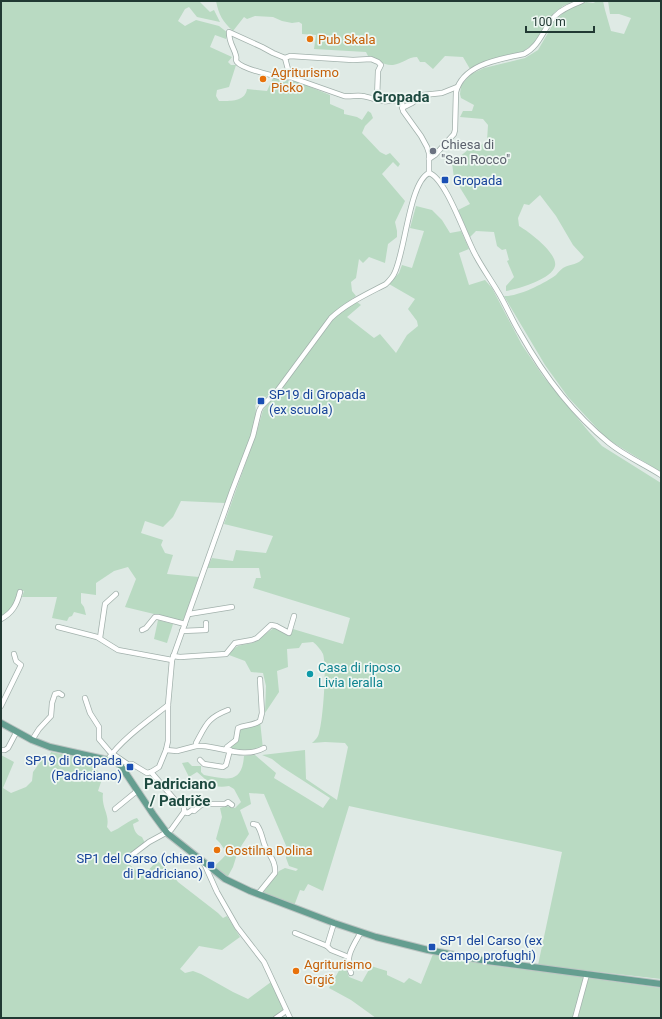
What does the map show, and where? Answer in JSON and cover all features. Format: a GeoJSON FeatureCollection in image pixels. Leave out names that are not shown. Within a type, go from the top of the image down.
{"type":"FeatureCollection","features":[{"type":"Feature","properties":{"kind":"main road"},"geometry":{"type":"LineString","coordinates":[[1,722],[32,740],[56,749],[117,762],[167,833],[229,882],[258,894],[334,924],[391,941],[451,955],[661,984]]}},
{"type":"Feature","properties":{"kind":"street"},"geometry":{"type":"LineString","coordinates":[[402,108],[423,95],[429,93],[442,93],[457,87],[467,75],[477,68],[499,60],[524,54],[535,47],[554,16],[560,11],[582,1]]}},
{"type":"Feature","properties":{"kind":"street"},"geometry":{"type":"LineString","coordinates":[[377,99],[378,71],[381,65],[378,62],[370,59],[352,60],[290,56],[285,58],[229,32],[230,43],[236,55],[237,62],[241,65],[283,78],[290,77],[330,93],[349,97],[363,96],[384,101],[399,100],[402,102],[402,108],[408,120],[423,140],[429,153],[429,173]]}},
{"type":"Feature","properties":{"kind":"street"},"geometry":{"type":"LineString","coordinates":[[285,58],[290,77]]}},
{"type":"Feature","properties":{"kind":"street"},"geometry":{"type":"LineString","coordinates":[[429,159],[435,155],[451,138],[455,130],[457,87]]}},
{"type":"Feature","properties":{"kind":"street"},"geometry":{"type":"LineString","coordinates":[[429,173],[434,176],[445,191],[476,257],[548,378],[568,402],[620,452],[661,475]]}},
{"type":"Feature","properties":{"kind":"street"},"geometry":{"type":"LineString","coordinates":[[85,698],[90,713],[99,727],[99,739],[112,754],[143,772],[151,772],[160,767],[168,741],[168,704],[172,658],[253,436],[261,407],[277,391],[331,318],[338,312],[390,280],[396,268],[411,208],[418,188],[423,178],[429,173]]}},
{"type":"Feature","properties":{"kind":"street"},"geometry":{"type":"LineString","coordinates":[[1,619],[13,610],[20,592]]}},
{"type":"Feature","properties":{"kind":"street"},"geometry":{"type":"LineString","coordinates":[[100,638],[105,604],[116,594]]}},
{"type":"Feature","properties":{"kind":"street"},"geometry":{"type":"LineString","coordinates":[[188,614],[232,607]]}},
{"type":"Feature","properties":{"kind":"street"},"geometry":{"type":"LineString","coordinates":[[142,630],[146,628],[154,617],[158,616],[185,624]]}},
{"type":"Feature","properties":{"kind":"street"},"geometry":{"type":"LineString","coordinates":[[58,627],[100,638],[118,650],[172,658],[226,654],[235,643],[257,638],[271,626],[276,626],[289,633],[294,616]]}},
{"type":"Feature","properties":{"kind":"street"},"geometry":{"type":"LineString","coordinates":[[182,631],[206,630],[206,622]]}},
{"type":"Feature","properties":{"kind":"street"},"geometry":{"type":"LineString","coordinates":[[1,706],[21,665],[16,661],[14,654]]}},
{"type":"Feature","properties":{"kind":"street"},"geometry":{"type":"LineString","coordinates":[[200,760],[204,764],[223,767],[226,765],[227,747],[236,740],[238,728],[240,726],[252,726],[260,721],[262,713],[260,679]]}},
{"type":"Feature","properties":{"kind":"street"},"geometry":{"type":"LineString","coordinates":[[32,740],[38,729],[51,716],[52,703],[55,694],[59,693],[62,695]]}},
{"type":"Feature","properties":{"kind":"street"},"geometry":{"type":"LineString","coordinates":[[108,759],[142,724],[168,704]]}},
{"type":"Feature","properties":{"kind":"street"},"geometry":{"type":"LineString","coordinates":[[196,746],[196,743],[208,722],[220,713],[228,710]]}},
{"type":"Feature","properties":{"kind":"street"},"geometry":{"type":"LineString","coordinates":[[1,750],[8,748],[17,731]]}},
{"type":"Feature","properties":{"kind":"street"},"geometry":{"type":"LineString","coordinates":[[166,750],[178,751],[196,746],[243,753],[258,752],[264,748]]}},
{"type":"Feature","properties":{"kind":"street"},"geometry":{"type":"LineString","coordinates":[[123,769],[129,765]]}},
{"type":"Feature","properties":{"kind":"street"},"geometry":{"type":"LineString","coordinates":[[128,858],[150,842],[167,833],[176,825],[184,812],[184,807],[180,801],[175,800],[151,772]]}},
{"type":"Feature","properties":{"kind":"street"},"geometry":{"type":"LineString","coordinates":[[115,809],[137,790]]}},
{"type":"Feature","properties":{"kind":"street"},"geometry":{"type":"LineString","coordinates":[[184,812],[188,813],[192,810],[194,811],[204,804],[225,804],[228,802],[232,805]]}},
{"type":"Feature","properties":{"kind":"street"},"geometry":{"type":"LineString","coordinates":[[253,824],[257,825],[261,833],[265,847],[270,852],[275,870],[275,873],[258,894]]}},
{"type":"Feature","properties":{"kind":"street"},"geometry":{"type":"LineString","coordinates":[[204,863],[213,884],[236,927],[262,960],[290,1018]]}},
{"type":"Feature","properties":{"kind":"street"},"geometry":{"type":"LineString","coordinates":[[327,946],[334,924]]}},
{"type":"Feature","properties":{"kind":"street"},"geometry":{"type":"LineString","coordinates":[[351,974],[348,966],[349,957],[361,932]]}},
{"type":"Feature","properties":{"kind":"street"},"geometry":{"type":"LineString","coordinates":[[295,933],[327,946],[331,950],[346,956]]}},
{"type":"Feature","properties":{"kind":"street"},"geometry":{"type":"LineString","coordinates":[[576,1018],[586,974]]}},
{"type":"Feature","properties":{"kind":"street"},"geometry":{"type":"LineString","coordinates":[[276,1018],[286,1011]]}},
{"type":"Feature","properties":{"kind":"green space"},"geometry":{"type":"Polygon","coordinates":[[[1,1],[199,1],[210,12],[214,10],[220,22],[197,17],[189,7],[185,9],[178,21],[185,26],[196,20],[219,26],[228,33],[226,39],[215,35],[210,47],[232,57],[228,62],[231,65],[236,65],[229,87],[217,90],[216,96],[219,101],[232,101],[240,99],[246,93],[247,89],[267,91],[273,78],[298,82],[330,95],[330,104],[344,110],[344,114],[357,117],[362,120],[368,111],[371,113],[373,118],[365,126],[362,133],[380,152],[386,155],[390,153],[400,164],[398,167],[393,162],[382,174],[405,201],[395,222],[397,237],[388,244],[385,263],[369,257],[363,263],[359,259],[356,278],[351,282],[352,291],[356,296],[336,311],[273,392],[255,405],[256,413],[250,439],[225,503],[181,501],[173,517],[163,527],[145,521],[141,533],[163,540],[161,545],[165,553],[173,555],[167,574],[199,577],[183,621],[125,607],[136,579],[128,567],[114,571],[96,583],[96,595],[81,593],[81,603],[84,607],[86,615],[74,612],[67,621],[52,618],[57,597],[22,597],[24,591],[18,590],[13,606],[1,617],[1,1]]]}},
{"type":"Feature","properties":{"kind":"green space"},"geometry":{"type":"Polygon","coordinates":[[[216,1],[574,1],[563,6],[554,13],[534,43],[524,51],[489,60],[470,69],[463,57],[445,56],[433,69],[425,62],[420,62],[417,57],[390,65],[368,56],[366,52],[314,49],[316,35],[302,34],[302,24],[299,22],[292,23],[282,21],[273,17],[255,16],[247,19],[244,17],[233,31],[222,18],[216,1]]]}},
{"type":"Feature","properties":{"kind":"green space"},"geometry":{"type":"Polygon","coordinates":[[[603,1],[611,31],[624,34],[631,18],[619,14],[610,14],[608,1],[661,1],[661,472],[607,439],[568,397],[545,365],[504,296],[524,292],[545,282],[556,275],[563,268],[577,263],[584,257],[573,245],[556,216],[540,195],[529,205],[524,204],[518,218],[519,226],[542,243],[552,255],[555,261],[555,266],[553,271],[534,283],[506,291],[506,286],[514,277],[507,261],[509,260],[506,249],[502,250],[497,246],[494,232],[476,231],[470,237],[458,210],[470,204],[454,178],[452,163],[469,149],[481,145],[487,141],[488,125],[483,119],[460,117],[463,111],[472,111],[474,105],[461,98],[461,85],[471,74],[484,68],[525,58],[538,50],[556,19],[567,10],[586,2],[593,3],[603,1]]]}},
{"type":"Feature","properties":{"kind":"green space"},"geometry":{"type":"Polygon","coordinates":[[[416,206],[432,210],[442,220],[450,233],[461,231],[469,249],[459,253],[469,285],[485,280],[492,288],[522,345],[543,376],[589,432],[602,446],[661,483],[661,979],[538,965],[562,852],[349,806],[323,891],[308,884],[304,891],[300,890],[294,906],[263,893],[279,871],[285,868],[296,871],[298,869],[289,866],[286,858],[287,848],[264,794],[249,793],[251,804],[240,810],[249,834],[238,851],[233,867],[227,878],[214,867],[227,853],[216,839],[222,817],[220,808],[226,806],[235,808],[241,802],[234,789],[229,786],[215,786],[197,772],[189,777],[182,763],[188,762],[192,766],[201,766],[201,772],[204,775],[219,778],[232,778],[240,772],[243,765],[244,756],[255,755],[276,773],[274,778],[323,808],[330,798],[272,759],[262,755],[305,750],[306,779],[337,800],[348,747],[345,743],[312,743],[319,735],[323,706],[325,681],[324,661],[323,654],[320,649],[313,642],[302,643],[299,648],[287,649],[288,667],[277,671],[279,692],[265,713],[266,686],[263,673],[251,672],[245,661],[229,655],[238,646],[255,642],[274,628],[290,635],[293,629],[343,644],[350,618],[253,588],[256,578],[261,578],[259,568],[207,568],[212,558],[233,561],[236,550],[266,553],[273,536],[224,524],[263,410],[333,320],[344,309],[357,302],[361,305],[347,317],[374,338],[380,334],[396,353],[407,335],[418,326],[417,321],[408,309],[415,299],[389,284],[399,273],[402,265],[412,268],[424,231],[410,228],[416,206]]]}},
{"type":"Feature","properties":{"kind":"green space"},"geometry":{"type":"Polygon","coordinates":[[[158,620],[173,624],[167,643],[154,639],[158,620]]]}},
{"type":"Feature","properties":{"kind":"green space"},"geometry":{"type":"Polygon","coordinates":[[[260,721],[263,749],[258,752],[226,749],[233,743],[238,728],[260,721]]]}},
{"type":"Feature","properties":{"kind":"green space"},"geometry":{"type":"Polygon","coordinates":[[[51,752],[95,760],[94,765],[96,770],[103,776],[98,791],[103,793],[103,803],[108,822],[107,827],[111,832],[137,818],[139,821],[133,824],[134,828],[145,843],[124,860],[143,876],[157,861],[167,868],[178,882],[223,918],[227,916],[240,937],[222,950],[199,946],[180,969],[185,973],[193,971],[201,974],[248,999],[271,982],[284,1011],[274,1018],[1,1018],[1,755],[14,762],[3,788],[11,793],[26,787],[32,781],[33,772],[43,758],[48,759],[51,752]]]}},
{"type":"Feature","properties":{"kind":"green space"},"geometry":{"type":"Polygon","coordinates":[[[433,954],[489,965],[584,977],[574,1018],[376,1018],[351,1000],[329,988],[344,962],[349,977],[362,982],[371,966],[387,971],[387,975],[404,983],[409,978],[421,984],[433,954]]]}},
{"type":"Feature","properties":{"kind":"green space"},"geometry":{"type":"Polygon","coordinates":[[[588,978],[661,988],[661,1018],[578,1018],[588,978]]]}},
{"type":"Feature","properties":{"kind":"place","name":"Pub Skala"},"geometry":{"type":"Point","coordinates":[310,39]}},
{"type":"Feature","properties":{"kind":"place","name":"Agriturismo Picko"},"geometry":{"type":"Point","coordinates":[263,79]}},
{"type":"Feature","properties":{"kind":"place","name":"Chiesa di \"San Rocco\""},"geometry":{"type":"Point","coordinates":[433,151]}},
{"type":"Feature","properties":{"kind":"place","name":"Gropada"},"geometry":{"type":"Point","coordinates":[445,180]}},
{"type":"Feature","properties":{"kind":"place","name":"SP19 di Gropada (ex scuola)"},"geometry":{"type":"Point","coordinates":[261,401]}},
{"type":"Feature","properties":{"kind":"place","name":"Casa di riposo Livia Ieralla"},"geometry":{"type":"Point","coordinates":[310,674]}},
{"type":"Feature","properties":{"kind":"place","name":"SP19 di Gropada (Padriciano)"},"geometry":{"type":"Point","coordinates":[130,767]}},
{"type":"Feature","properties":{"kind":"place","name":"Gostilna Dolina"},"geometry":{"type":"Point","coordinates":[217,850]}},
{"type":"Feature","properties":{"kind":"place","name":"SP1 del Carso (chiesa di Padriciano)"},"geometry":{"type":"Point","coordinates":[211,865]}},
{"type":"Feature","properties":{"kind":"place","name":"SP1 del Carso (ex campo profughi)"},"geometry":{"type":"Point","coordinates":[432,947]}},
{"type":"Feature","properties":{"kind":"place","name":"Agriturismo Grgič"},"geometry":{"type":"Point","coordinates":[296,971]}},
{"type":"Feature","properties":{"kind":"district","name":"Gropada"},"geometry":{"type":"Point","coordinates":[401,97]}},
{"type":"Feature","properties":{"kind":"district","name":"Padriciano / Padriče"},"geometry":{"type":"Point","coordinates":[180,792]}}]}
